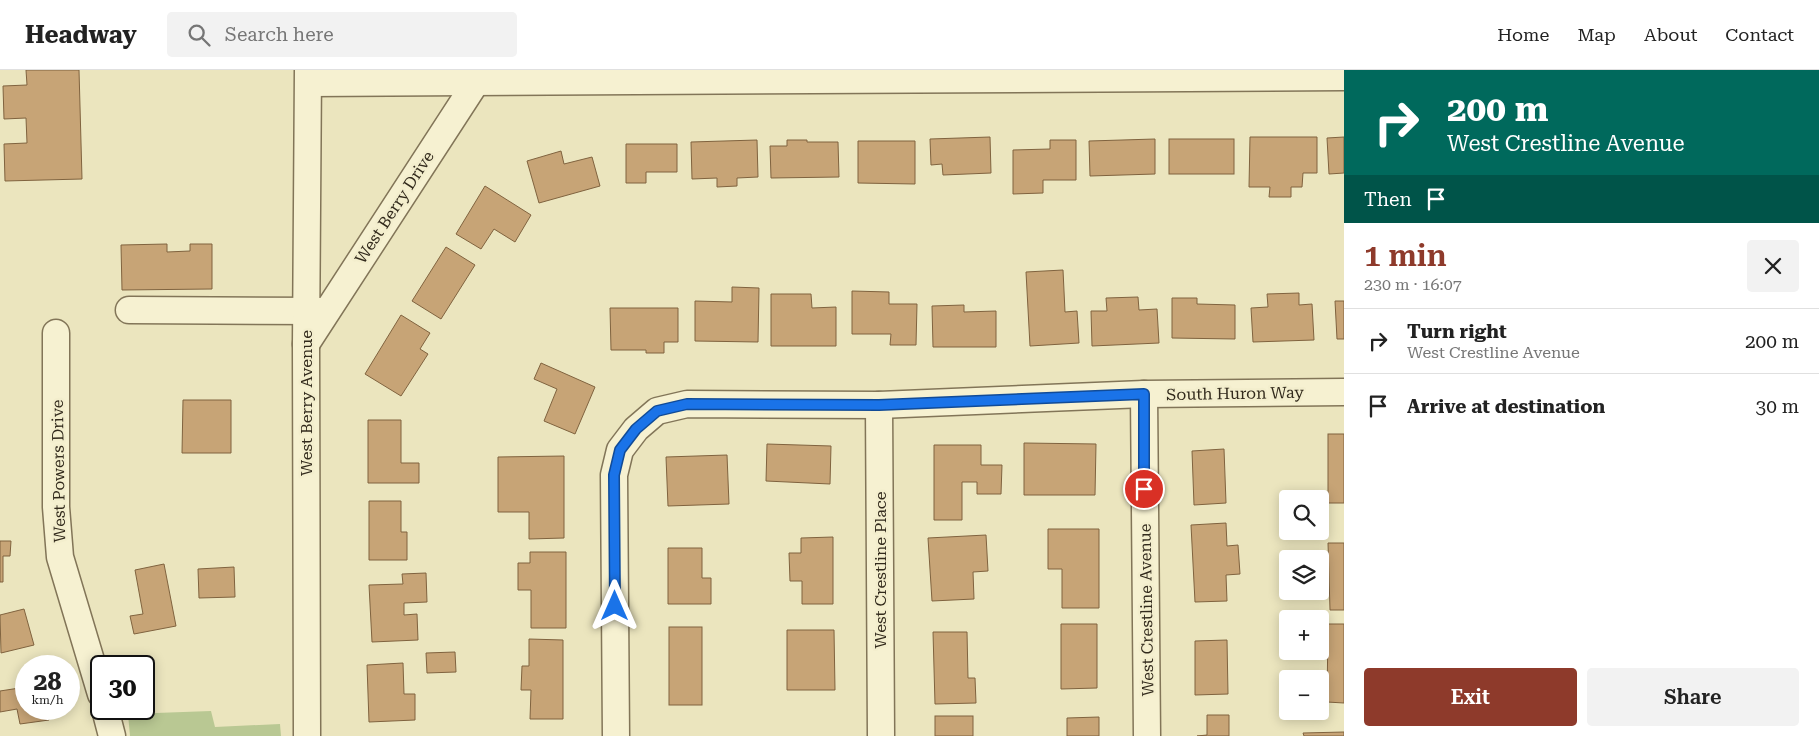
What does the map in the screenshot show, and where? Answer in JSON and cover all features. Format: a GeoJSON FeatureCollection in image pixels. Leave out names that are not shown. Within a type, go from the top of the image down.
{"type":"FeatureCollection","features":[{"type":"Feature","properties":{"kind":"street","name":"West Berry Drive"},"geometry":{"type":"LineString","coordinates":[[306,344],[317,310],[480,75]]}},
{"type":"Feature","properties":{"kind":"street"},"geometry":{"type":"LineString","coordinates":[[308,76],[1344,77]]}},
{"type":"Feature","properties":{"kind":"street","name":"West Berry Avenue"},"geometry":{"type":"LineString","coordinates":[[308,76],[317,310]]}},
{"type":"Feature","properties":{"kind":"street"},"geometry":{"type":"LineString","coordinates":[[129,310],[317,310]]}},
{"type":"Feature","properties":{"kind":"street","name":"West Powers Drive"},"geometry":{"type":"LineString","coordinates":[[56,333],[56,507],[60,557],[90,657]]}},
{"type":"Feature","properties":{"kind":"street","name":"West Berry Avenue"},"geometry":{"type":"LineString","coordinates":[[306,344],[307,736]]}},
{"type":"Feature","properties":{"kind":"street","name":"South Huron Way"},"geometry":{"type":"LineString","coordinates":[[616,736],[614,475],[620,450],[636,429],[657,411],[687,404],[879,405],[1144,394],[1344,392]]}},
{"type":"Feature","properties":{"kind":"street","name":"West Crestline Avenue"},"geometry":{"type":"LineString","coordinates":[[1144,394],[1147,736]]}},
{"type":"Feature","properties":{"kind":"street","name":"West Crestline Place"},"geometry":{"type":"LineString","coordinates":[[879,405],[881,736]]}},
{"type":"Feature","properties":{"kind":"street"},"geometry":{"type":"LineString","coordinates":[[108,720],[112,736]]}},
{"type":"Feature","properties":{"kind":"green space"},"geometry":{"type":"Polygon","coordinates":[[[211,711],[215,727],[280,724],[281,736],[130,736],[129,720],[155,720],[155,713],[211,711]]]}},
{"type":"Feature","properties":{"kind":"building"},"geometry":{"type":"Polygon","coordinates":[[[26,70],[79,70],[82,179],[5,181],[4,144],[27,143],[26,118],[4,119],[3,86],[27,85],[26,70]]]}},
{"type":"Feature","properties":{"kind":"building"},"geometry":{"type":"Polygon","coordinates":[[[990,137],[991,173],[943,175],[942,164],[931,165],[930,139],[990,137]]]}},
{"type":"Feature","properties":{"kind":"building"},"geometry":{"type":"Polygon","coordinates":[[[1250,137],[1317,137],[1317,173],[1303,173],[1302,187],[1291,187],[1291,197],[1269,197],[1270,187],[1249,187],[1250,137]]]}},
{"type":"Feature","properties":{"kind":"building"},"geometry":{"type":"Polygon","coordinates":[[[1344,137],[1344,173],[1329,174],[1327,138],[1344,137]]]}},
{"type":"Feature","properties":{"kind":"building"},"geometry":{"type":"Polygon","coordinates":[[[1155,139],[1155,174],[1090,176],[1089,141],[1155,139]]]}},
{"type":"Feature","properties":{"kind":"building"},"geometry":{"type":"Polygon","coordinates":[[[1169,139],[1234,139],[1234,174],[1169,174],[1169,139]]]}},
{"type":"Feature","properties":{"kind":"building"},"geometry":{"type":"Polygon","coordinates":[[[757,140],[758,177],[737,178],[737,186],[717,187],[717,178],[692,179],[691,142],[757,140]]]}},
{"type":"Feature","properties":{"kind":"building"},"geometry":{"type":"Polygon","coordinates":[[[787,140],[838,142],[839,177],[771,178],[770,146],[787,146],[787,140]]]}},
{"type":"Feature","properties":{"kind":"building"},"geometry":{"type":"Polygon","coordinates":[[[1050,140],[1076,140],[1076,180],[1043,180],[1043,193],[1013,194],[1013,150],[1050,149],[1050,140]]]}},
{"type":"Feature","properties":{"kind":"building"},"geometry":{"type":"Polygon","coordinates":[[[858,141],[915,141],[915,184],[858,183],[858,141]]]}},
{"type":"Feature","properties":{"kind":"building"},"geometry":{"type":"Polygon","coordinates":[[[626,144],[677,144],[677,172],[646,172],[646,183],[626,183],[626,144]]]}},
{"type":"Feature","properties":{"kind":"building"},"geometry":{"type":"Polygon","coordinates":[[[561,151],[564,164],[592,157],[600,186],[539,203],[527,161],[561,151]]]}},
{"type":"Feature","properties":{"kind":"building"},"geometry":{"type":"Polygon","coordinates":[[[485,186],[531,215],[515,242],[494,229],[481,249],[456,234],[485,186]]]}},
{"type":"Feature","properties":{"kind":"building"},"geometry":{"type":"Polygon","coordinates":[[[167,244],[167,252],[190,251],[190,244],[212,244],[212,289],[122,290],[121,245],[167,244]]]}},
{"type":"Feature","properties":{"kind":"building"},"geometry":{"type":"Polygon","coordinates":[[[446,247],[475,265],[441,319],[412,301],[446,247]]]}},
{"type":"Feature","properties":{"kind":"building"},"geometry":{"type":"Polygon","coordinates":[[[1063,270],[1065,312],[1077,311],[1079,343],[1030,346],[1026,272],[1063,270]]]}},
{"type":"Feature","properties":{"kind":"building"},"geometry":{"type":"Polygon","coordinates":[[[732,287],[759,288],[758,342],[695,341],[695,301],[732,302],[732,287]]]}},
{"type":"Feature","properties":{"kind":"building"},"geometry":{"type":"Polygon","coordinates":[[[852,291],[889,292],[889,304],[917,304],[916,345],[890,345],[891,334],[852,334],[852,291]]]}},
{"type":"Feature","properties":{"kind":"building"},"geometry":{"type":"Polygon","coordinates":[[[1299,293],[1299,305],[1312,304],[1314,340],[1253,342],[1251,308],[1268,307],[1267,294],[1299,293]]]}},
{"type":"Feature","properties":{"kind":"building"},"geometry":{"type":"Polygon","coordinates":[[[771,294],[811,294],[812,308],[836,307],[836,346],[771,346],[771,294]]]}},
{"type":"Feature","properties":{"kind":"building"},"geometry":{"type":"Polygon","coordinates":[[[1138,297],[1139,310],[1157,309],[1159,343],[1092,346],[1091,311],[1107,311],[1106,298],[1138,297]]]}},
{"type":"Feature","properties":{"kind":"building"},"geometry":{"type":"Polygon","coordinates":[[[1172,298],[1197,298],[1197,304],[1235,305],[1235,339],[1172,338],[1172,298]]]}},
{"type":"Feature","properties":{"kind":"building"},"geometry":{"type":"Polygon","coordinates":[[[1335,301],[1344,301],[1344,339],[1337,339],[1335,301]]]}},
{"type":"Feature","properties":{"kind":"building"},"geometry":{"type":"Polygon","coordinates":[[[964,305],[964,312],[996,311],[996,347],[933,347],[932,306],[964,305]]]}},
{"type":"Feature","properties":{"kind":"building"},"geometry":{"type":"Polygon","coordinates":[[[610,308],[678,308],[678,342],[664,342],[664,353],[646,353],[646,350],[611,350],[610,308]]]}},
{"type":"Feature","properties":{"kind":"building"},"geometry":{"type":"Polygon","coordinates":[[[401,315],[430,333],[420,349],[428,354],[401,396],[365,374],[401,315]]]}},
{"type":"Feature","properties":{"kind":"building"},"geometry":{"type":"Polygon","coordinates":[[[541,363],[595,387],[575,434],[544,421],[557,389],[534,379],[541,363]]]}},
{"type":"Feature","properties":{"kind":"building"},"geometry":{"type":"Polygon","coordinates":[[[183,400],[231,400],[231,453],[182,453],[183,400]]]}},
{"type":"Feature","properties":{"kind":"building"},"geometry":{"type":"Polygon","coordinates":[[[368,420],[401,420],[401,463],[419,463],[419,483],[368,483],[368,420]]]}},
{"type":"Feature","properties":{"kind":"building"},"geometry":{"type":"Polygon","coordinates":[[[1328,434],[1344,434],[1344,503],[1329,503],[1328,434]]]}},
{"type":"Feature","properties":{"kind":"building"},"geometry":{"type":"Polygon","coordinates":[[[1024,443],[1096,444],[1095,495],[1024,495],[1024,443]]]}},
{"type":"Feature","properties":{"kind":"building"},"geometry":{"type":"Polygon","coordinates":[[[767,444],[831,446],[830,484],[766,481],[767,444]]]}},
{"type":"Feature","properties":{"kind":"building"},"geometry":{"type":"Polygon","coordinates":[[[934,445],[981,445],[981,465],[1002,465],[1001,494],[977,494],[977,482],[962,482],[962,520],[934,520],[934,445]]]}},
{"type":"Feature","properties":{"kind":"building"},"geometry":{"type":"Polygon","coordinates":[[[1224,449],[1226,503],[1194,505],[1192,451],[1224,449]]]}},
{"type":"Feature","properties":{"kind":"building"},"geometry":{"type":"Polygon","coordinates":[[[727,455],[729,504],[668,506],[666,457],[727,455]]]}},
{"type":"Feature","properties":{"kind":"building"},"geometry":{"type":"Polygon","coordinates":[[[564,456],[564,538],[529,539],[529,512],[498,512],[498,457],[564,456]]]}},
{"type":"Feature","properties":{"kind":"building"},"geometry":{"type":"Polygon","coordinates":[[[369,501],[401,501],[401,532],[407,532],[407,560],[369,560],[369,501]]]}},
{"type":"Feature","properties":{"kind":"building"},"geometry":{"type":"Polygon","coordinates":[[[1226,523],[1227,546],[1238,545],[1240,574],[1226,575],[1227,601],[1195,602],[1191,525],[1226,523]]]}},
{"type":"Feature","properties":{"kind":"building"},"geometry":{"type":"Polygon","coordinates":[[[1048,529],[1099,529],[1099,608],[1062,608],[1062,569],[1048,569],[1048,529]]]}},
{"type":"Feature","properties":{"kind":"building"},"geometry":{"type":"Polygon","coordinates":[[[986,535],[988,571],[973,572],[974,599],[932,601],[928,538],[986,535]]]}},
{"type":"Feature","properties":{"kind":"building"},"geometry":{"type":"Polygon","coordinates":[[[833,537],[833,604],[802,604],[802,581],[790,581],[789,553],[801,553],[801,538],[833,537]]]}},
{"type":"Feature","properties":{"kind":"building"},"geometry":{"type":"Polygon","coordinates":[[[0,541],[11,541],[10,556],[3,556],[3,582],[0,582],[0,541]]]}},
{"type":"Feature","properties":{"kind":"building"},"geometry":{"type":"Polygon","coordinates":[[[1328,543],[1344,543],[1344,610],[1330,610],[1328,543]]]}},
{"type":"Feature","properties":{"kind":"building"},"geometry":{"type":"Polygon","coordinates":[[[668,548],[702,548],[702,578],[711,578],[711,604],[668,604],[668,548]]]}},
{"type":"Feature","properties":{"kind":"building"},"geometry":{"type":"Polygon","coordinates":[[[530,552],[566,552],[566,628],[531,628],[531,590],[518,590],[518,563],[530,563],[530,552]]]}},
{"type":"Feature","properties":{"kind":"building"},"geometry":{"type":"Polygon","coordinates":[[[164,564],[176,626],[134,634],[130,616],[143,614],[135,570],[164,564]]]}},
{"type":"Feature","properties":{"kind":"building"},"geometry":{"type":"Polygon","coordinates":[[[234,567],[235,597],[199,598],[198,569],[234,567]]]}},
{"type":"Feature","properties":{"kind":"building"},"geometry":{"type":"Polygon","coordinates":[[[426,573],[427,602],[404,603],[404,615],[417,614],[418,640],[372,642],[369,585],[403,584],[402,574],[426,573]]]}},
{"type":"Feature","properties":{"kind":"building"},"geometry":{"type":"Polygon","coordinates":[[[24,609],[34,645],[1,653],[0,615],[24,609]]]}},
{"type":"Feature","properties":{"kind":"building"},"geometry":{"type":"Polygon","coordinates":[[[1061,624],[1097,624],[1097,688],[1061,689],[1061,624]]]}},
{"type":"Feature","properties":{"kind":"building"},"geometry":{"type":"Polygon","coordinates":[[[1329,624],[1344,624],[1344,703],[1329,702],[1329,670],[1327,670],[1329,624]]]}},
{"type":"Feature","properties":{"kind":"building"},"geometry":{"type":"Polygon","coordinates":[[[669,627],[702,627],[702,705],[669,705],[669,627]]]}},
{"type":"Feature","properties":{"kind":"building"},"geometry":{"type":"Polygon","coordinates":[[[787,630],[834,630],[835,690],[787,690],[787,630]]]}},
{"type":"Feature","properties":{"kind":"building"},"geometry":{"type":"Polygon","coordinates":[[[933,632],[967,632],[968,678],[975,678],[976,703],[935,704],[933,632]]]}},
{"type":"Feature","properties":{"kind":"building"},"geometry":{"type":"Polygon","coordinates":[[[529,639],[563,640],[563,719],[530,719],[531,690],[521,690],[522,666],[529,666],[529,639]]]}},
{"type":"Feature","properties":{"kind":"building"},"geometry":{"type":"Polygon","coordinates":[[[1227,640],[1228,694],[1195,695],[1195,641],[1227,640]]]}},
{"type":"Feature","properties":{"kind":"building"},"geometry":{"type":"Polygon","coordinates":[[[455,652],[456,672],[427,673],[426,653],[455,652]]]}},
{"type":"Feature","properties":{"kind":"building"},"geometry":{"type":"Polygon","coordinates":[[[403,663],[404,694],[415,694],[415,720],[369,722],[367,665],[403,663]]]}},
{"type":"Feature","properties":{"kind":"building"},"geometry":{"type":"Polygon","coordinates":[[[15,689],[15,709],[0,712],[0,691],[15,689]]]}},
{"type":"Feature","properties":{"kind":"building"},"geometry":{"type":"Polygon","coordinates":[[[1207,715],[1229,715],[1229,736],[1197,736],[1207,735],[1207,715]]]}},
{"type":"Feature","properties":{"kind":"building"},"geometry":{"type":"Polygon","coordinates":[[[935,716],[973,716],[973,736],[935,736],[935,716]]]}},
{"type":"Feature","properties":{"kind":"building"},"geometry":{"type":"Polygon","coordinates":[[[1099,717],[1099,736],[1067,736],[1067,718],[1099,717]]]}},
{"type":"Feature","properties":{"kind":"building"},"geometry":{"type":"Polygon","coordinates":[[[19,720],[49,720],[20,724],[19,720]]]}},
{"type":"Feature","properties":{"kind":"building"},"geometry":{"type":"Polygon","coordinates":[[[1344,732],[1344,736],[1304,736],[1303,733],[1344,732]]]}},
{"type":"Feature","properties":{"kind":"route"},"geometry":{"type":"LineString","coordinates":[[615,606],[614,475],[620,450],[636,429],[657,411],[687,404],[879,405],[1144,394],[1144,489]]}}]}
